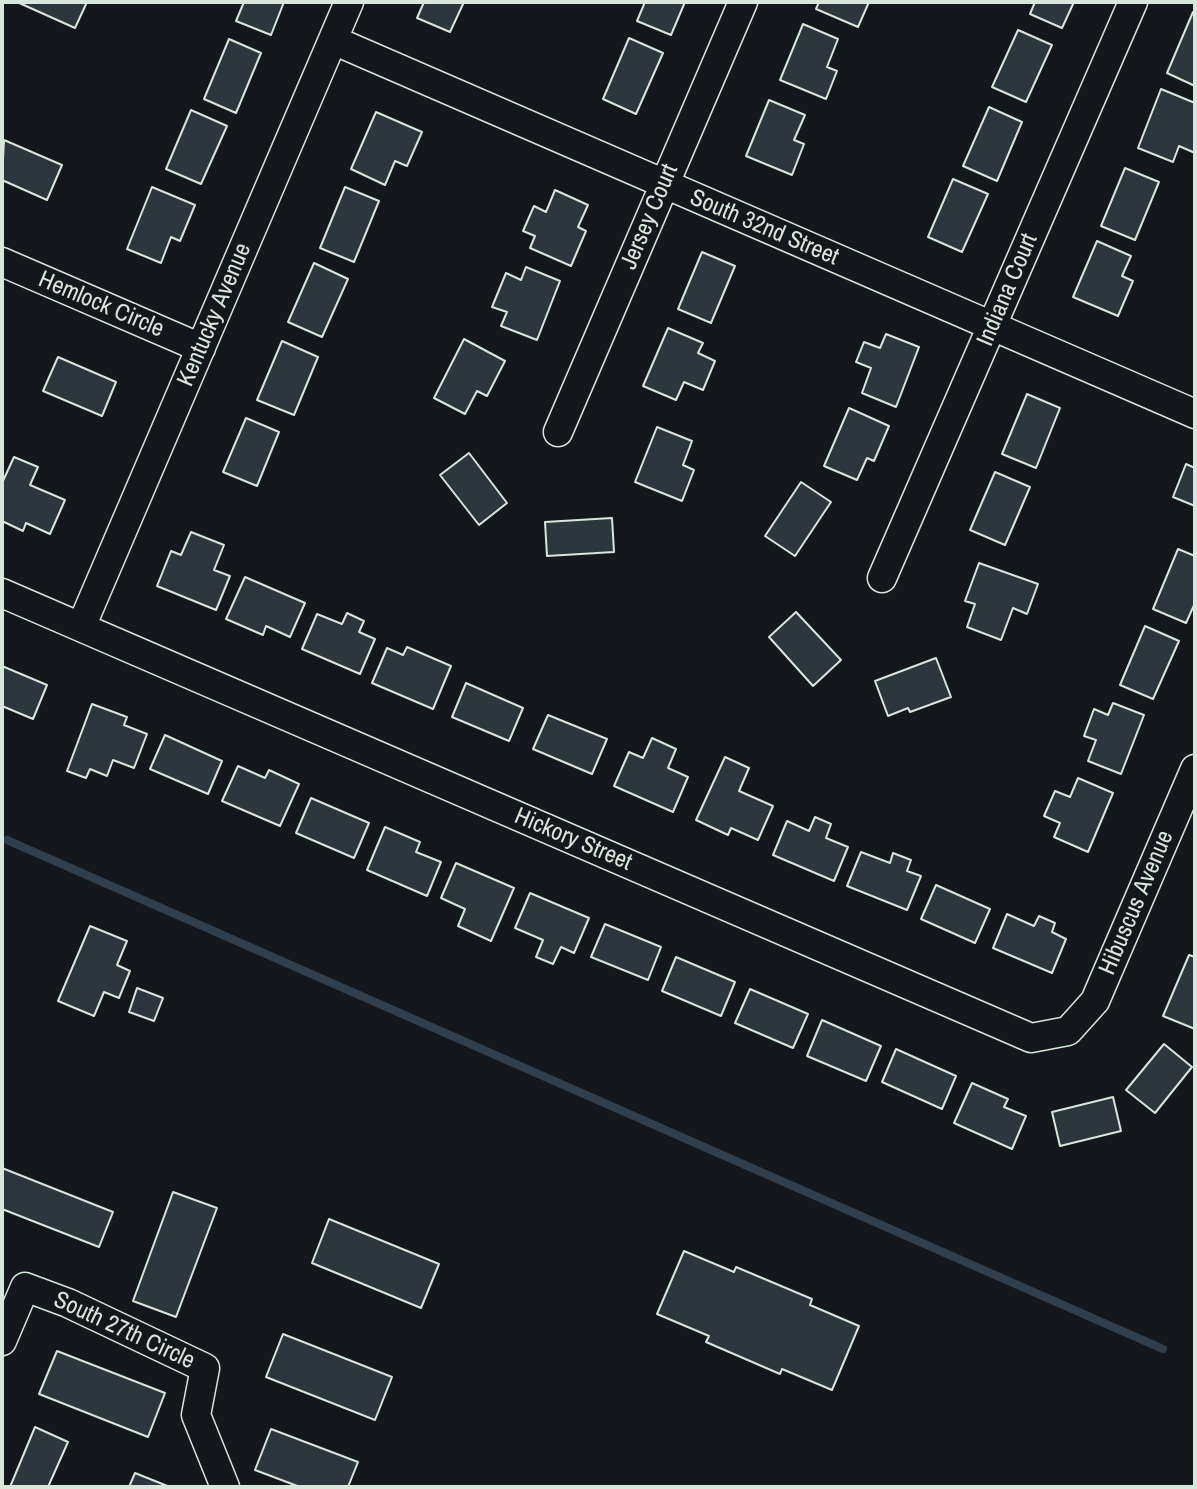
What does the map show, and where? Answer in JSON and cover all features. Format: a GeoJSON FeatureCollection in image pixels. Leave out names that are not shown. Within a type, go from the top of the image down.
{"type":"FeatureCollection","features":[{"type":"Feature","properties":{"kind":"street","name":"Kentucky Avenue"},"geometry":{"type":"LineString","coordinates":[[81,627],[349,2]]}},
{"type":"Feature","properties":{"kind":"street","name":"Jersey Court"},"geometry":{"type":"LineString","coordinates":[[558,432],[743,2]]}},
{"type":"Feature","properties":{"kind":"street","name":"Indiana Court"},"geometry":{"type":"LineString","coordinates":[[882,578],[1133,2]]}},
{"type":"Feature","properties":{"kind":"street","name":"South 32nd Street"},"geometry":{"type":"LineString","coordinates":[[333,40],[1195,414]]}},
{"type":"Feature","properties":{"kind":"street","name":"Hemlock Circle"},"geometry":{"type":"LineString","coordinates":[[2,262],[201,348]]}},
{"type":"Feature","properties":{"kind":"street"},"geometry":{"type":"LineString","coordinates":[[2,593],[81,627]]}},
{"type":"Feature","properties":{"kind":"street","name":"Hickory Street"},"geometry":{"type":"LineString","coordinates":[[81,627],[1031,1038],[1068,1031]]}},
{"type":"Feature","properties":{"kind":"street","name":"Hibuscus Avenue"},"geometry":{"type":"LineString","coordinates":[[1068,1031],[1095,1001],[1195,769]]}},
{"type":"Feature","properties":{"kind":"street","name":"South 27th Circle"},"geometry":{"type":"LineString","coordinates":[[2,1341],[25,1287],[68,1303],[205,1368],[196,1415],[225,1487]]}},
{"type":"Feature","properties":{"kind":"building"},"geometry":{"type":"Polygon","coordinates":[[[17,2],[87,2],[75,28],[17,2]]]}},
{"type":"Feature","properties":{"kind":"building"},"geometry":{"type":"Polygon","coordinates":[[[244,2],[284,2],[271,35],[236,21],[244,2]]]}},
{"type":"Feature","properties":{"kind":"building"},"geometry":{"type":"Polygon","coordinates":[[[424,2],[464,2],[450,32],[417,18],[424,2]]]}},
{"type":"Feature","properties":{"kind":"building"},"geometry":{"type":"Polygon","coordinates":[[[645,2],[685,2],[671,35],[637,21],[645,2]]]}},
{"type":"Feature","properties":{"kind":"building"},"geometry":{"type":"Polygon","coordinates":[[[819,2],[869,2],[858,27],[816,9],[819,2]]]}},
{"type":"Feature","properties":{"kind":"building"},"geometry":{"type":"Polygon","coordinates":[[[1035,2],[1074,2],[1062,28],[1030,14],[1035,2]]]}},
{"type":"Feature","properties":{"kind":"building"},"geometry":{"type":"Polygon","coordinates":[[[1195,13],[1195,86],[1167,73],[1195,13]]]}},
{"type":"Feature","properties":{"kind":"building"},"geometry":{"type":"Polygon","coordinates":[[[803,24],[838,39],[827,67],[837,71],[826,99],[780,80],[803,24]]]}},
{"type":"Feature","properties":{"kind":"building"},"geometry":{"type":"Polygon","coordinates":[[[1018,30],[1052,45],[1026,102],[992,87],[1018,30]]]}},
{"type":"Feature","properties":{"kind":"building"},"geometry":{"type":"Polygon","coordinates":[[[629,38],[663,53],[636,114],[603,99],[629,38]]]}},
{"type":"Feature","properties":{"kind":"building"},"geometry":{"type":"Polygon","coordinates":[[[229,39],[261,53],[236,113],[204,99],[229,39]]]}},
{"type":"Feature","properties":{"kind":"building"},"geometry":{"type":"Polygon","coordinates":[[[1161,89],[1195,103],[1195,153],[1179,146],[1173,162],[1138,148],[1161,89]]]}},
{"type":"Feature","properties":{"kind":"building"},"geometry":{"type":"Polygon","coordinates":[[[769,100],[805,115],[794,140],[804,144],[792,175],[746,156],[769,100]]]}},
{"type":"Feature","properties":{"kind":"building"},"geometry":{"type":"Polygon","coordinates":[[[989,107],[1022,122],[997,181],[963,166],[989,107]]]}},
{"type":"Feature","properties":{"kind":"building"},"geometry":{"type":"Polygon","coordinates":[[[191,110],[227,126],[201,184],[166,169],[191,110]]]}},
{"type":"Feature","properties":{"kind":"building"},"geometry":{"type":"Polygon","coordinates":[[[376,112],[422,132],[407,166],[395,161],[385,185],[351,169],[376,112]]]}},
{"type":"Feature","properties":{"kind":"building"},"geometry":{"type":"Polygon","coordinates":[[[4,140],[62,165],[47,200],[2,180],[4,140]]]}},
{"type":"Feature","properties":{"kind":"building"},"geometry":{"type":"Polygon","coordinates":[[[1125,168],[1159,182],[1135,240],[1101,226],[1125,168]]]}},
{"type":"Feature","properties":{"kind":"building"},"geometry":{"type":"Polygon","coordinates":[[[953,179],[988,194],[962,252],[928,237],[953,179]]]}},
{"type":"Feature","properties":{"kind":"building"},"geometry":{"type":"Polygon","coordinates":[[[152,187],[195,205],[180,241],[171,237],[161,263],[127,249],[152,187]]]}},
{"type":"Feature","properties":{"kind":"building"},"geometry":{"type":"Polygon","coordinates":[[[345,187],[379,201],[354,262],[320,248],[345,187]]]}},
{"type":"Feature","properties":{"kind":"building"},"geometry":{"type":"Polygon","coordinates":[[[555,190],[588,205],[578,227],[586,231],[571,266],[530,248],[535,236],[523,231],[534,206],[546,212],[555,190]]]}},
{"type":"Feature","properties":{"kind":"building"},"geometry":{"type":"Polygon","coordinates":[[[1097,241],[1131,256],[1122,276],[1133,281],[1118,316],[1073,297],[1097,241]]]}},
{"type":"Feature","properties":{"kind":"building"},"geometry":{"type":"Polygon","coordinates":[[[702,252],[735,266],[711,323],[678,309],[702,252]]]}},
{"type":"Feature","properties":{"kind":"building"},"geometry":{"type":"Polygon","coordinates":[[[314,263],[348,279],[322,337],[288,322],[314,263]]]}},
{"type":"Feature","properties":{"kind":"building"},"geometry":{"type":"Polygon","coordinates":[[[526,267],[560,281],[537,340],[501,326],[507,312],[492,307],[506,273],[521,280],[526,267]]]}},
{"type":"Feature","properties":{"kind":"building"},"geometry":{"type":"Polygon","coordinates":[[[668,328],[703,343],[698,353],[715,361],[703,390],[684,382],[676,400],[643,386],[668,328]]]}},
{"type":"Feature","properties":{"kind":"building"},"geometry":{"type":"Polygon","coordinates":[[[886,334],[919,347],[896,407],[862,393],[871,368],[856,362],[864,342],[880,348],[886,334]]]}},
{"type":"Feature","properties":{"kind":"building"},"geometry":{"type":"Polygon","coordinates":[[[464,339],[505,361],[487,396],[477,391],[465,414],[434,398],[464,339]]]}},
{"type":"Feature","properties":{"kind":"building"},"geometry":{"type":"Polygon","coordinates":[[[282,341],[318,357],[294,415],[257,400],[282,341]]]}},
{"type":"Feature","properties":{"kind":"building"},"geometry":{"type":"Polygon","coordinates":[[[58,357],[116,382],[102,416],[43,391],[58,357]]]}},
{"type":"Feature","properties":{"kind":"building"},"geometry":{"type":"Polygon","coordinates":[[[1027,394],[1060,408],[1036,468],[1002,454],[1027,394]]]}},
{"type":"Feature","properties":{"kind":"building"},"geometry":{"type":"Polygon","coordinates":[[[849,408],[889,426],[874,461],[867,458],[857,480],[824,466],[849,408]]]}},
{"type":"Feature","properties":{"kind":"building"},"geometry":{"type":"Polygon","coordinates":[[[246,418],[279,432],[257,486],[223,472],[246,418]]]}},
{"type":"Feature","properties":{"kind":"building"},"geometry":{"type":"Polygon","coordinates":[[[657,427],[692,441],[683,465],[694,470],[682,501],[635,482],[657,427]]]}},
{"type":"Feature","properties":{"kind":"building"},"geometry":{"type":"Polygon","coordinates":[[[469,453],[507,503],[479,525],[440,475],[469,453]]]}},
{"type":"Feature","properties":{"kind":"building"},"geometry":{"type":"Polygon","coordinates":[[[14,457],[38,467],[30,485],[65,500],[50,534],[26,523],[23,531],[2,521],[2,483],[14,457]]]}},
{"type":"Feature","properties":{"kind":"building"},"geometry":{"type":"Polygon","coordinates":[[[1186,464],[1195,468],[1195,506],[1173,497],[1186,464]]]}},
{"type":"Feature","properties":{"kind":"building"},"geometry":{"type":"Polygon","coordinates":[[[995,472],[1030,487],[1005,545],[970,530],[995,472]]]}},
{"type":"Feature","properties":{"kind":"building"},"geometry":{"type":"Polygon","coordinates":[[[801,482],[831,502],[795,556],[765,536],[801,482]]]}},
{"type":"Feature","properties":{"kind":"building"},"geometry":{"type":"Polygon","coordinates":[[[612,518],[614,552],[547,556],[545,522],[612,518]]]}},
{"type":"Feature","properties":{"kind":"building"},"geometry":{"type":"Polygon","coordinates":[[[191,532],[224,545],[214,570],[230,576],[216,610],[157,586],[171,551],[181,555],[191,532]]]}},
{"type":"Feature","properties":{"kind":"building"},"geometry":{"type":"Polygon","coordinates":[[[1178,549],[1195,556],[1195,603],[1186,623],[1153,609],[1178,549]]]}},
{"type":"Feature","properties":{"kind":"building"},"geometry":{"type":"Polygon","coordinates":[[[979,563],[1038,584],[1027,614],[1013,608],[1001,640],[967,627],[975,604],[965,601],[979,563]]]}},
{"type":"Feature","properties":{"kind":"building"},"geometry":{"type":"Polygon","coordinates":[[[245,577],[305,603],[290,637],[266,626],[263,635],[226,619],[245,577]]]}},
{"type":"Feature","properties":{"kind":"building"},"geometry":{"type":"Polygon","coordinates":[[[796,612],[841,660],[813,686],[769,637],[796,612]]]}},
{"type":"Feature","properties":{"kind":"building"},"geometry":{"type":"Polygon","coordinates":[[[347,613],[364,621],[359,632],[375,639],[360,674],[302,649],[317,614],[342,624],[347,613]]]}},
{"type":"Feature","properties":{"kind":"building"},"geometry":{"type":"Polygon","coordinates":[[[1145,626],[1179,641],[1153,699],[1120,685],[1145,626]]]}},
{"type":"Feature","properties":{"kind":"building"},"geometry":{"type":"Polygon","coordinates":[[[407,647],[451,666],[433,709],[372,683],[387,648],[403,655],[407,647]]]}},
{"type":"Feature","properties":{"kind":"building"},"geometry":{"type":"Polygon","coordinates":[[[936,658],[951,697],[910,712],[908,708],[888,716],[875,681],[936,658]]]}},
{"type":"Feature","properties":{"kind":"building"},"geometry":{"type":"Polygon","coordinates":[[[2,666],[47,685],[33,719],[2,706],[2,666]]]}},
{"type":"Feature","properties":{"kind":"building"},"geometry":{"type":"Polygon","coordinates":[[[466,683],[523,708],[509,741],[452,717],[466,683]]]}},
{"type":"Feature","properties":{"kind":"building"},"geometry":{"type":"Polygon","coordinates":[[[1113,703],[1144,715],[1121,774],[1088,761],[1096,740],[1084,736],[1094,709],[1108,715],[1113,703]]]}},
{"type":"Feature","properties":{"kind":"building"},"geometry":{"type":"Polygon","coordinates":[[[92,704],[127,717],[124,725],[147,734],[134,768],[113,760],[107,776],[90,769],[86,778],[67,771],[92,704]]]}},
{"type":"Feature","properties":{"kind":"building"},"geometry":{"type":"Polygon","coordinates":[[[548,715],[607,739],[592,774],[533,749],[548,715]]]}},
{"type":"Feature","properties":{"kind":"building"},"geometry":{"type":"Polygon","coordinates":[[[165,735],[222,761],[208,794],[150,769],[165,735]]]}},
{"type":"Feature","properties":{"kind":"building"},"geometry":{"type":"Polygon","coordinates":[[[652,738],[676,749],[668,768],[688,777],[673,812],[614,786],[629,752],[643,758],[652,738]]]}},
{"type":"Feature","properties":{"kind":"building"},"geometry":{"type":"Polygon","coordinates":[[[725,757],[749,768],[739,791],[773,806],[758,840],[731,828],[728,835],[696,820],[725,757]]]}},
{"type":"Feature","properties":{"kind":"building"},"geometry":{"type":"Polygon","coordinates":[[[238,766],[265,778],[269,770],[299,784],[280,826],[222,801],[238,766]]]}},
{"type":"Feature","properties":{"kind":"building"},"geometry":{"type":"Polygon","coordinates":[[[1078,778],[1113,793],[1088,852],[1054,837],[1060,823],[1044,816],[1055,791],[1070,797],[1078,778]]]}},
{"type":"Feature","properties":{"kind":"building"},"geometry":{"type":"Polygon","coordinates":[[[311,798],[369,823],[354,858],[296,833],[311,798]]]}},
{"type":"Feature","properties":{"kind":"building"},"geometry":{"type":"Polygon","coordinates":[[[815,817],[831,824],[826,838],[848,847],[834,881],[773,855],[787,821],[809,831],[815,817]]]}},
{"type":"Feature","properties":{"kind":"building"},"geometry":{"type":"Polygon","coordinates":[[[385,827],[420,842],[416,852],[441,862],[427,896],[367,870],[385,827]]]}},
{"type":"Feature","properties":{"kind":"building"},"geometry":{"type":"Polygon","coordinates":[[[861,852],[890,863],[893,853],[911,860],[907,871],[921,876],[907,910],[847,886],[861,852]]]}},
{"type":"Feature","properties":{"kind":"building"},"geometry":{"type":"Polygon","coordinates":[[[456,863],[514,888],[491,941],[458,926],[465,909],[441,898],[456,863]]]}},
{"type":"Feature","properties":{"kind":"building"},"geometry":{"type":"Polygon","coordinates":[[[936,885],[990,909],[975,943],[921,919],[936,885]]]}},
{"type":"Feature","properties":{"kind":"building"},"geometry":{"type":"Polygon","coordinates":[[[530,893],[589,918],[574,953],[561,947],[553,964],[536,957],[543,940],[515,928],[530,893]]]}},
{"type":"Feature","properties":{"kind":"building"},"geometry":{"type":"Polygon","coordinates":[[[1007,914],[1034,926],[1039,916],[1055,923],[1052,932],[1066,939],[1052,973],[993,948],[1007,914]]]}},
{"type":"Feature","properties":{"kind":"building"},"geometry":{"type":"Polygon","coordinates":[[[605,924],[661,947],[648,980],[591,957],[605,924]]]}},
{"type":"Feature","properties":{"kind":"building"},"geometry":{"type":"Polygon","coordinates":[[[90,926],[127,941],[117,965],[130,971],[119,998],[104,992],[94,1016],[58,1001],[90,926]]]}},
{"type":"Feature","properties":{"kind":"building"},"geometry":{"type":"Polygon","coordinates":[[[1189,955],[1195,957],[1195,1029],[1163,1016],[1189,955]]]}},
{"type":"Feature","properties":{"kind":"building"},"geometry":{"type":"Polygon","coordinates":[[[676,957],[735,982],[721,1016],[662,991],[676,957]]]}},
{"type":"Feature","properties":{"kind":"building"},"geometry":{"type":"Polygon","coordinates":[[[137,988],[163,998],[154,1021],[129,1012],[137,988]]]}},
{"type":"Feature","properties":{"kind":"building"},"geometry":{"type":"Polygon","coordinates":[[[750,989],[808,1014],[793,1048],[735,1023],[750,989]]]}},
{"type":"Feature","properties":{"kind":"building"},"geometry":{"type":"Polygon","coordinates":[[[822,1020],[881,1046],[866,1081],[807,1056],[822,1020]]]}},
{"type":"Feature","properties":{"kind":"building"},"geometry":{"type":"Polygon","coordinates":[[[1164,1044],[1192,1067],[1155,1113],[1126,1090],[1164,1044]]]}},
{"type":"Feature","properties":{"kind":"building"},"geometry":{"type":"Polygon","coordinates":[[[896,1049],[956,1076],[942,1109],[882,1082],[896,1049]]]}},
{"type":"Feature","properties":{"kind":"building"},"geometry":{"type":"Polygon","coordinates":[[[972,1083],[1008,1099],[1004,1107],[1026,1116],[1012,1149],[954,1123],[972,1083]]]}},
{"type":"Feature","properties":{"kind":"building"},"geometry":{"type":"Polygon","coordinates":[[[1113,1097],[1121,1131],[1060,1146],[1052,1112],[1113,1097]]]}},
{"type":"Feature","properties":{"kind":"building"},"geometry":{"type":"Polygon","coordinates":[[[2,1168],[113,1212],[99,1247],[2,1209],[2,1168]]]}},
{"type":"Feature","properties":{"kind":"building"},"geometry":{"type":"Polygon","coordinates":[[[173,1192],[217,1208],[176,1317],[133,1301],[173,1192]]]}},
{"type":"Feature","properties":{"kind":"building"},"geometry":{"type":"Polygon","coordinates":[[[329,1219],[439,1264],[421,1308],[312,1263],[329,1219]]]}},
{"type":"Feature","properties":{"kind":"building"},"geometry":{"type":"Polygon","coordinates":[[[684,1251],[734,1272],[736,1267],[812,1299],[810,1305],[859,1326],[832,1390],[782,1369],[780,1374],[706,1342],[709,1336],[657,1314],[684,1251]]]}},
{"type":"Feature","properties":{"kind":"building"},"geometry":{"type":"Polygon","coordinates":[[[283,1334],[392,1377],[375,1420],[266,1377],[283,1334]]]}},
{"type":"Feature","properties":{"kind":"building"},"geometry":{"type":"Polygon","coordinates":[[[57,1351],[165,1393],[148,1437],[39,1394],[57,1351]]]}},
{"type":"Feature","properties":{"kind":"building"},"geometry":{"type":"Polygon","coordinates":[[[35,1427],[68,1442],[48,1487],[10,1487],[35,1427]]]}},
{"type":"Feature","properties":{"kind":"building"},"geometry":{"type":"Polygon","coordinates":[[[271,1429],[358,1462],[348,1487],[300,1487],[255,1470],[271,1429]]]}},
{"type":"Feature","properties":{"kind":"building"},"geometry":{"type":"Polygon","coordinates":[[[135,1473],[170,1487],[129,1487],[135,1473]]]}},
{"type":"Feature","properties":{"kind":"waterway"},"geometry":{"type":"LineString","coordinates":[[7,840],[1163,1349]]}}]}
